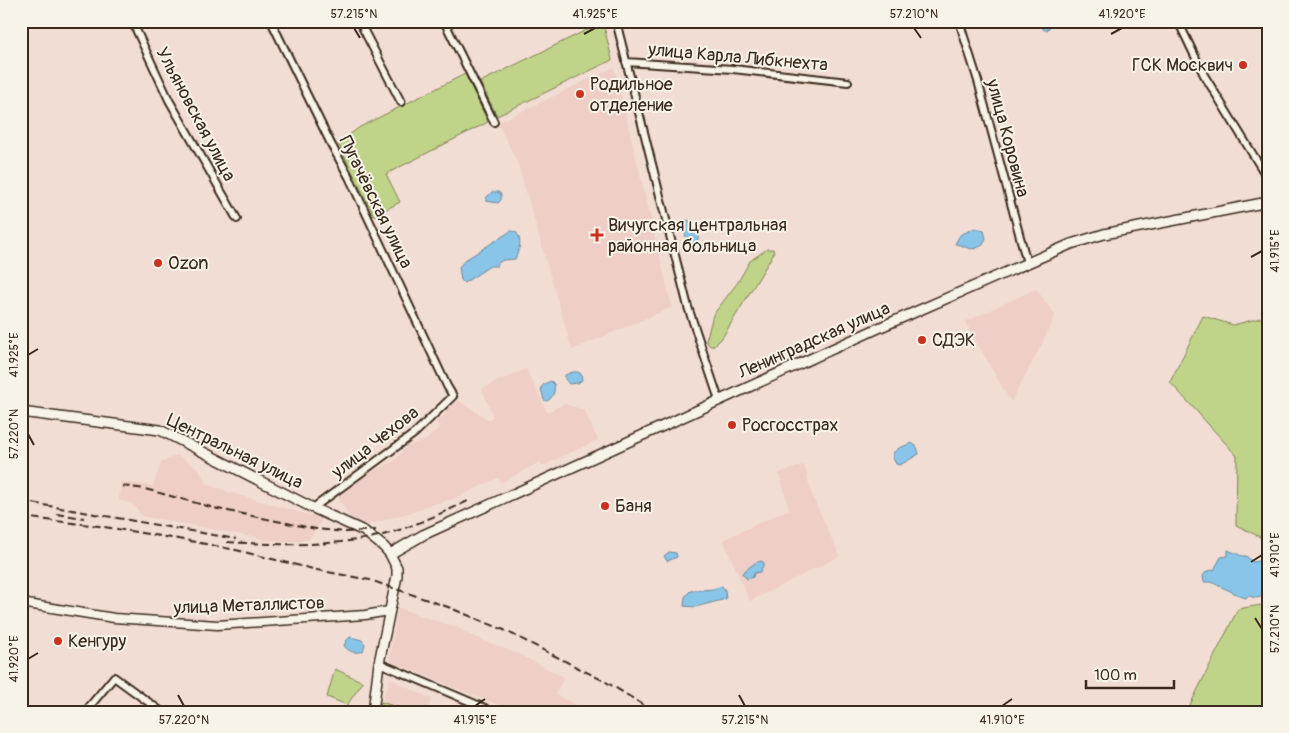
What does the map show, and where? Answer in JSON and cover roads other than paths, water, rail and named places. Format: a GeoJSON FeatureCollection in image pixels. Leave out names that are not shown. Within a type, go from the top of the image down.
{"type":"FeatureCollection","features":[{"type":"Feature","properties":{"kind":"main road","name":"Ленинградская улица"},"geometry":{"type":"LineString","coordinates":[[390,554],[423,535],[719,400],[1070,244],[1104,234],[1268,202]]}},
{"type":"Feature","properties":{"kind":"main road","name":"Центральная улица"},"geometry":{"type":"LineString","coordinates":[[21,412],[160,430],[313,508],[364,531],[390,554]]}},
{"type":"Feature","properties":{"kind":"main road"},"geometry":{"type":"LineString","coordinates":[[373,712],[379,663],[397,576],[395,563],[390,554]]}},
{"type":"Feature","properties":{"kind":"street","name":"Ульяновская улица"},"geometry":{"type":"LineString","coordinates":[[132,21],[168,100],[237,219]]}},
{"type":"Feature","properties":{"kind":"street","name":"Пугачёвская улица"},"geometry":{"type":"LineString","coordinates":[[271,21],[349,177],[453,396]]}},
{"type":"Feature","properties":{"kind":"street"},"geometry":{"type":"LineString","coordinates":[[359,21],[401,102]]}},
{"type":"Feature","properties":{"kind":"street"},"geometry":{"type":"LineString","coordinates":[[444,21],[494,122]]}},
{"type":"Feature","properties":{"kind":"street"},"geometry":{"type":"LineString","coordinates":[[616,21],[688,307],[719,400]]}},
{"type":"Feature","properties":{"kind":"street","name":"улица Коровина"},"geometry":{"type":"LineString","coordinates":[[959,21],[978,81],[1027,262]]}},
{"type":"Feature","properties":{"kind":"street"},"geometry":{"type":"LineString","coordinates":[[1178,21],[1204,75],[1268,179]]}},
{"type":"Feature","properties":{"kind":"street","name":"улица Карла Либкнехта"},"geometry":{"type":"LineString","coordinates":[[626,62],[733,70],[848,82]]}},
{"type":"Feature","properties":{"kind":"street","name":"улица Чехова"},"geometry":{"type":"LineString","coordinates":[[313,508],[415,433],[453,396]]}},
{"type":"Feature","properties":{"kind":"street","name":"улица Металлистов"},"geometry":{"type":"LineString","coordinates":[[21,603],[114,618],[217,625],[365,616],[389,611]]}},
{"type":"Feature","properties":{"kind":"street"},"geometry":{"type":"LineString","coordinates":[[379,663],[485,708],[488,712]]}},
{"type":"Feature","properties":{"kind":"street"},"geometry":{"type":"LineString","coordinates":[[85,712],[114,677],[162,712]]}},
{"type":"Feature","properties":{"kind":"water"},"geometry":{"type":"Polygon","coordinates":[[[1037,21],[1055,21],[1047,30],[1044,30],[1037,21]]]}},
{"type":"Feature","properties":{"kind":"water"},"geometry":{"type":"Polygon","coordinates":[[[492,192],[501,194],[501,200],[498,203],[486,201],[486,198],[492,192]]]}},
{"type":"Feature","properties":{"kind":"water"},"geometry":{"type":"Polygon","coordinates":[[[685,220],[690,221],[699,236],[695,243],[691,243],[686,237],[682,225],[685,220]]]}},
{"type":"Feature","properties":{"kind":"water"},"geometry":{"type":"Polygon","coordinates":[[[975,228],[984,231],[986,238],[983,245],[971,249],[955,244],[960,235],[975,228]]]}},
{"type":"Feature","properties":{"kind":"water"},"geometry":{"type":"Polygon","coordinates":[[[511,231],[516,232],[520,246],[515,259],[503,260],[497,266],[490,266],[464,283],[461,280],[459,267],[465,260],[511,231]]]}},
{"type":"Feature","properties":{"kind":"water"},"geometry":{"type":"Polygon","coordinates":[[[573,372],[581,374],[582,380],[578,383],[569,384],[565,379],[565,375],[573,372]]]}},
{"type":"Feature","properties":{"kind":"water"},"geometry":{"type":"Polygon","coordinates":[[[551,381],[554,384],[553,396],[547,401],[544,400],[541,388],[544,384],[551,381]]]}},
{"type":"Feature","properties":{"kind":"water"},"geometry":{"type":"Polygon","coordinates":[[[912,443],[917,447],[919,454],[900,465],[896,464],[893,453],[899,448],[912,443]]]}},
{"type":"Feature","properties":{"kind":"water"},"geometry":{"type":"Polygon","coordinates":[[[1228,550],[1246,556],[1253,562],[1264,560],[1268,562],[1268,584],[1263,596],[1257,598],[1249,596],[1245,598],[1211,582],[1204,582],[1203,576],[1207,571],[1214,570],[1221,557],[1228,556],[1228,550]]]}},
{"type":"Feature","properties":{"kind":"water"},"geometry":{"type":"Polygon","coordinates":[[[669,552],[676,553],[677,557],[667,561],[664,556],[669,552]]]}},
{"type":"Feature","properties":{"kind":"water"},"geometry":{"type":"Polygon","coordinates":[[[761,561],[764,563],[760,572],[754,573],[753,577],[747,579],[742,573],[755,563],[761,561]]]}},
{"type":"Feature","properties":{"kind":"water"},"geometry":{"type":"Polygon","coordinates":[[[722,586],[725,590],[726,599],[695,607],[684,606],[685,597],[690,591],[713,589],[722,586]]]}},
{"type":"Feature","properties":{"kind":"water"},"geometry":{"type":"Polygon","coordinates":[[[350,637],[362,640],[365,644],[363,651],[353,652],[344,646],[350,637]]]}},
{"type":"Feature","properties":{"kind":"railway"},"geometry":{"type":"LineString","coordinates":[[122,486],[145,489],[218,509],[316,529],[346,532],[376,530]]}},
{"type":"Feature","properties":{"kind":"railway"},"geometry":{"type":"LineString","coordinates":[[21,501],[236,539]]}},
{"type":"Feature","properties":{"kind":"railway"},"geometry":{"type":"LineString","coordinates":[[227,542],[305,544],[364,539],[405,528],[468,501]]}},
{"type":"Feature","properties":{"kind":"railway"},"geometry":{"type":"LineString","coordinates":[[57,514],[84,518]]}},
{"type":"Feature","properties":{"kind":"railway"},"geometry":{"type":"LineString","coordinates":[[21,517],[99,526],[190,541],[370,580],[448,607],[504,630],[606,682],[655,712]]}},
{"type":"Feature","properties":{"kind":"place","name":"ГСК Москвич"},"geometry":{"type":"Point","coordinates":[1243,65]}},
{"type":"Feature","properties":{"kind":"place","name":"Родильное отделение"},"geometry":{"type":"Point","coordinates":[580,94]}},
{"type":"Feature","properties":{"kind":"place","name":"Вичугская центральная районная больница"},"geometry":{"type":"Point","coordinates":[597,235]}},
{"type":"Feature","properties":{"kind":"place","name":"Ozon"},"geometry":{"type":"Point","coordinates":[158,263]}},
{"type":"Feature","properties":{"kind":"place","name":"СДЭК"},"geometry":{"type":"Point","coordinates":[922,340]}},
{"type":"Feature","properties":{"kind":"place","name":"Росгосстрах"},"geometry":{"type":"Point","coordinates":[732,425]}},
{"type":"Feature","properties":{"kind":"place","name":"Баня"},"geometry":{"type":"Point","coordinates":[605,506]}},
{"type":"Feature","properties":{"kind":"place","name":"Кенгуру"},"geometry":{"type":"Point","coordinates":[58,641]}}]}
